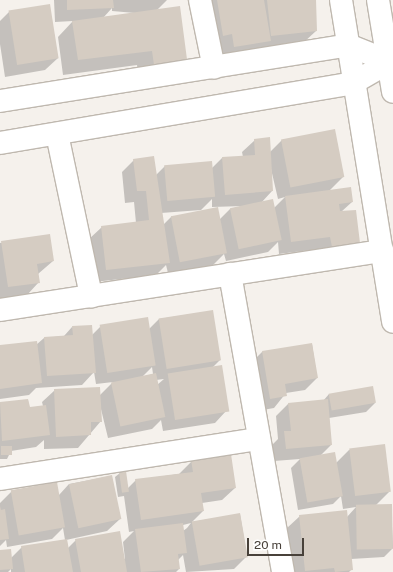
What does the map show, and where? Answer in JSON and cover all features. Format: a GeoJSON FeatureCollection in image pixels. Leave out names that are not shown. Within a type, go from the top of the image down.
{"type":"FeatureCollection","features":[{"type":"Feature","properties":{"kind":"street"},"geometry":{"type":"LineString","coordinates":[[200,0],[214,68]]}},
{"type":"Feature","properties":{"kind":"street"},"geometry":{"type":"LineString","coordinates":[[341,0],[353,83],[393,322]]}},
{"type":"Feature","properties":{"kind":"street"},"geometry":{"type":"LineString","coordinates":[[378,0],[390,61],[393,92]]}},
{"type":"Feature","properties":{"kind":"street"},"geometry":{"type":"LineString","coordinates":[[0,101],[214,68],[348,45],[390,61]]}},
{"type":"Feature","properties":{"kind":"street"},"geometry":{"type":"LineString","coordinates":[[0,143],[353,83],[390,61]]}},
{"type":"Feature","properties":{"kind":"street"},"geometry":{"type":"LineString","coordinates":[[57,134],[91,296]]}},
{"type":"Feature","properties":{"kind":"street"},"geometry":{"type":"LineString","coordinates":[[0,310],[382,251]]}},
{"type":"Feature","properties":{"kind":"street"},"geometry":{"type":"LineString","coordinates":[[230,274],[283,572]]}},
{"type":"Feature","properties":{"kind":"street"},"geometry":{"type":"LineString","coordinates":[[0,479],[259,439]]}},
{"type":"Feature","properties":{"kind":"building"},"geometry":{"type":"Polygon","coordinates":[[[67,0],[113,0],[114,8],[67,10],[67,0]]]}},
{"type":"Feature","properties":{"kind":"building"},"geometry":{"type":"Polygon","coordinates":[[[217,0],[264,0],[271,41],[234,47],[232,34],[223,36],[217,0]]]}},
{"type":"Feature","properties":{"kind":"building"},"geometry":{"type":"Polygon","coordinates":[[[267,0],[316,0],[317,31],[271,36],[267,0]]]}},
{"type":"Feature","properties":{"kind":"building"},"geometry":{"type":"Polygon","coordinates":[[[50,4],[59,58],[17,65],[9,11],[50,4]]]}},
{"type":"Feature","properties":{"kind":"building"},"geometry":{"type":"Polygon","coordinates":[[[180,6],[188,67],[155,72],[152,51],[78,60],[72,21],[180,6]]]}},
{"type":"Feature","properties":{"kind":"building"},"geometry":{"type":"Polygon","coordinates":[[[335,129],[344,177],[290,188],[281,139],[335,129]]]}},
{"type":"Feature","properties":{"kind":"building"},"geometry":{"type":"Polygon","coordinates":[[[270,137],[273,191],[225,195],[222,157],[255,155],[254,139],[270,137]]]}},
{"type":"Feature","properties":{"kind":"building"},"geometry":{"type":"Polygon","coordinates":[[[154,156],[170,263],[106,270],[101,226],[149,220],[146,191],[137,191],[133,159],[154,156]]]}},
{"type":"Feature","properties":{"kind":"building"},"geometry":{"type":"Polygon","coordinates":[[[212,161],[215,197],[167,201],[164,165],[212,161]]]}},
{"type":"Feature","properties":{"kind":"building"},"geometry":{"type":"Polygon","coordinates":[[[351,187],[353,202],[339,204],[340,211],[356,210],[360,243],[332,247],[330,237],[291,242],[285,196],[351,187]]]}},
{"type":"Feature","properties":{"kind":"building"},"geometry":{"type":"Polygon","coordinates":[[[273,199],[282,240],[239,249],[230,208],[273,199]]]}},
{"type":"Feature","properties":{"kind":"building"},"geometry":{"type":"Polygon","coordinates":[[[218,207],[227,253],[180,262],[171,216],[218,207]]]}},
{"type":"Feature","properties":{"kind":"building"},"geometry":{"type":"Polygon","coordinates":[[[50,234],[54,261],[37,264],[40,283],[8,287],[1,241],[50,234]]]}},
{"type":"Feature","properties":{"kind":"building"},"geometry":{"type":"Polygon","coordinates":[[[213,310],[221,360],[167,369],[159,319],[213,310]]]}},
{"type":"Feature","properties":{"kind":"building"},"geometry":{"type":"Polygon","coordinates":[[[148,317],[156,365],[107,373],[100,325],[148,317]]]}},
{"type":"Feature","properties":{"kind":"building"},"geometry":{"type":"Polygon","coordinates":[[[92,325],[96,373],[47,376],[44,337],[73,335],[72,326],[92,325]]]}},
{"type":"Feature","properties":{"kind":"building"},"geometry":{"type":"Polygon","coordinates":[[[37,341],[42,383],[0,389],[0,345],[37,341]]]}},
{"type":"Feature","properties":{"kind":"building"},"geometry":{"type":"Polygon","coordinates":[[[312,343],[318,378],[285,384],[287,396],[270,399],[262,351],[312,343]]]}},
{"type":"Feature","properties":{"kind":"building"},"geometry":{"type":"Polygon","coordinates":[[[222,365],[229,411],[175,420],[168,374],[222,365]]]}},
{"type":"Feature","properties":{"kind":"building"},"geometry":{"type":"Polygon","coordinates":[[[156,373],[165,417],[120,427],[111,383],[156,373]]]}},
{"type":"Feature","properties":{"kind":"building"},"geometry":{"type":"Polygon","coordinates":[[[373,386],[376,403],[332,411],[329,394],[373,386]]]}},
{"type":"Feature","properties":{"kind":"building"},"geometry":{"type":"Polygon","coordinates":[[[100,387],[102,422],[91,422],[91,435],[56,437],[54,389],[100,387]]]}},
{"type":"Feature","properties":{"kind":"building"},"geometry":{"type":"Polygon","coordinates":[[[28,399],[30,407],[46,405],[50,435],[2,441],[0,402],[28,399]]]}},
{"type":"Feature","properties":{"kind":"building"},"geometry":{"type":"Polygon","coordinates":[[[328,399],[332,445],[286,449],[284,431],[291,431],[288,403],[328,399]]]}},
{"type":"Feature","properties":{"kind":"building"},"geometry":{"type":"Polygon","coordinates":[[[385,444],[391,492],[355,496],[349,448],[385,444]]]}},
{"type":"Feature","properties":{"kind":"building"},"geometry":{"type":"Polygon","coordinates":[[[1,446],[12,446],[12,455],[1,455],[1,446]]]}},
{"type":"Feature","properties":{"kind":"building"},"geometry":{"type":"Polygon","coordinates":[[[335,452],[343,496],[307,503],[300,458],[335,452]]]}},
{"type":"Feature","properties":{"kind":"building"},"geometry":{"type":"Polygon","coordinates":[[[231,454],[236,488],[201,493],[204,511],[141,520],[135,479],[193,472],[191,460],[231,454]]]}},
{"type":"Feature","properties":{"kind":"building"},"geometry":{"type":"Polygon","coordinates":[[[126,471],[129,492],[122,493],[119,472],[126,471]]]}},
{"type":"Feature","properties":{"kind":"building"},"geometry":{"type":"Polygon","coordinates":[[[112,475],[121,519],[78,528],[69,484],[112,475]]]}},
{"type":"Feature","properties":{"kind":"building"},"geometry":{"type":"Polygon","coordinates":[[[57,482],[65,527],[19,535],[11,490],[57,482]]]}},
{"type":"Feature","properties":{"kind":"building"},"geometry":{"type":"Polygon","coordinates":[[[392,504],[393,549],[357,550],[356,505],[392,504]]]}},
{"type":"Feature","properties":{"kind":"building"},"geometry":{"type":"Polygon","coordinates":[[[0,506],[1,510],[5,509],[9,539],[0,540],[0,506]]]}},
{"type":"Feature","properties":{"kind":"building"},"geometry":{"type":"Polygon","coordinates":[[[347,510],[353,570],[335,572],[334,568],[305,571],[299,515],[347,510]]]}},
{"type":"Feature","properties":{"kind":"building"},"geometry":{"type":"Polygon","coordinates":[[[240,513],[248,557],[200,566],[192,522],[240,513]]]}},
{"type":"Feature","properties":{"kind":"building"},"geometry":{"type":"Polygon","coordinates":[[[183,523],[187,553],[178,554],[180,569],[141,572],[135,529],[183,523]]]}},
{"type":"Feature","properties":{"kind":"building"},"geometry":{"type":"Polygon","coordinates":[[[120,531],[127,572],[81,572],[75,539],[120,531]]]}},
{"type":"Feature","properties":{"kind":"building"},"geometry":{"type":"Polygon","coordinates":[[[67,539],[73,572],[25,572],[21,546],[67,539]]]}},
{"type":"Feature","properties":{"kind":"building"},"geometry":{"type":"Polygon","coordinates":[[[11,549],[13,569],[0,570],[0,550],[11,549]]]}}]}
